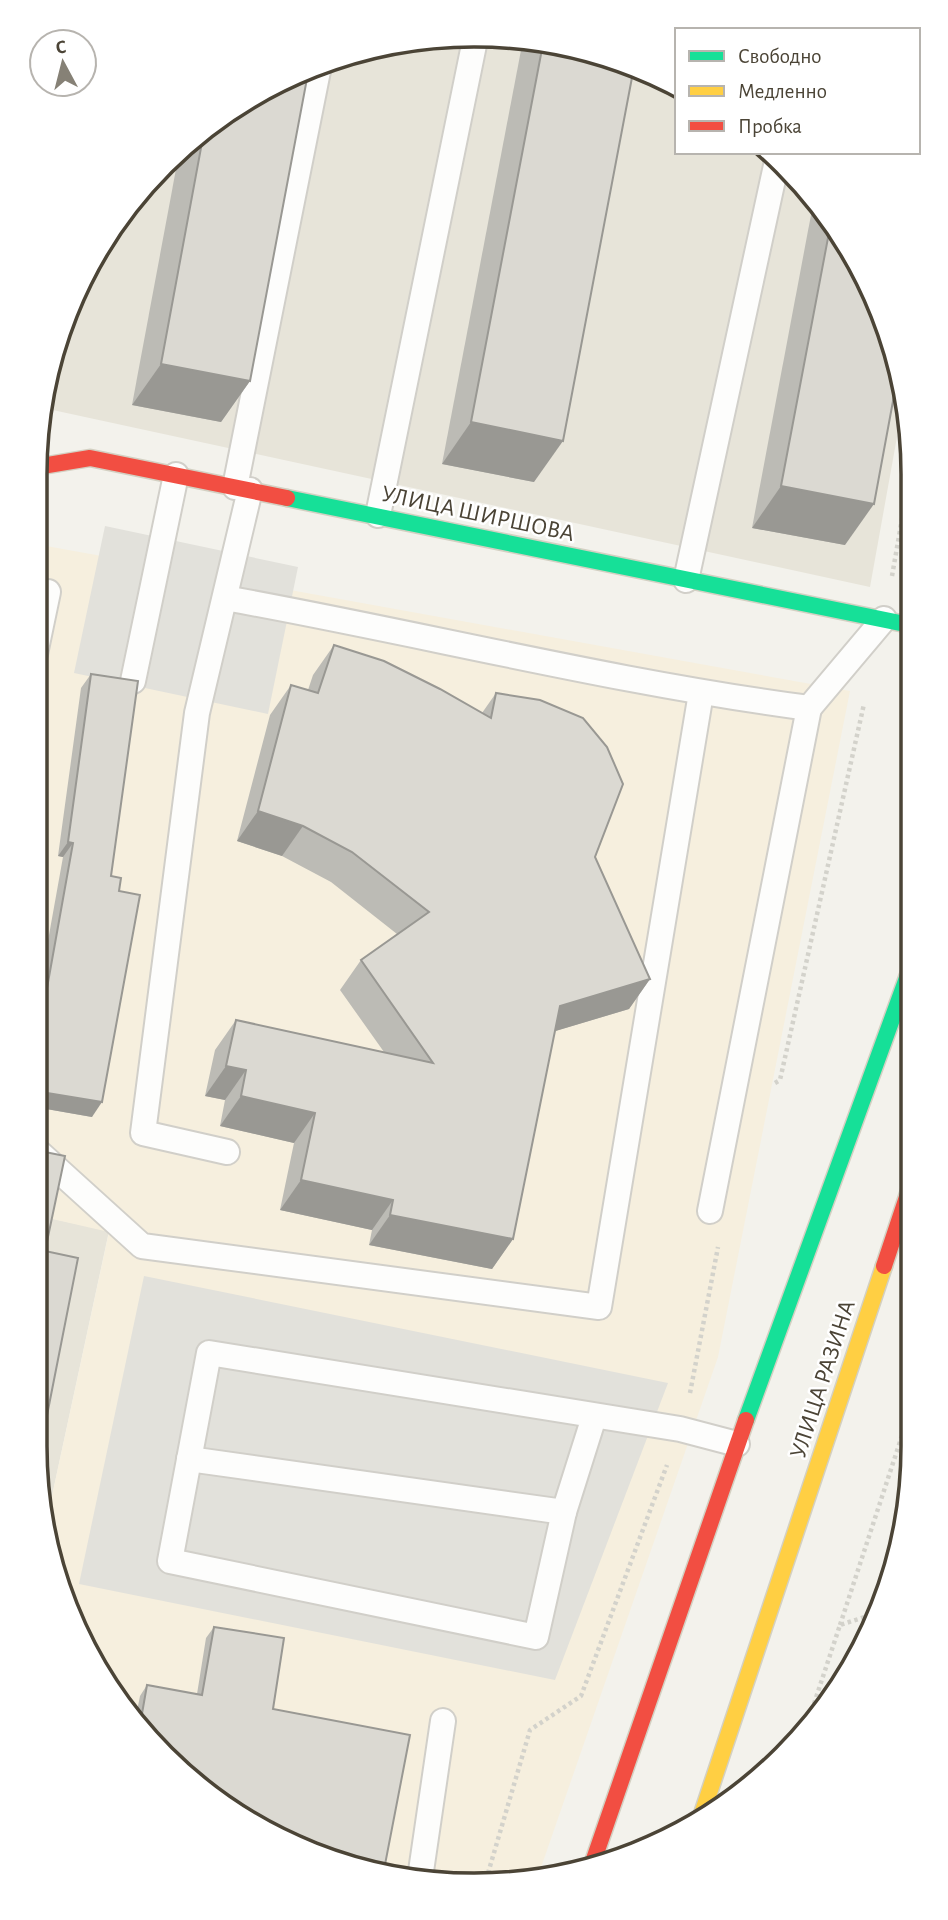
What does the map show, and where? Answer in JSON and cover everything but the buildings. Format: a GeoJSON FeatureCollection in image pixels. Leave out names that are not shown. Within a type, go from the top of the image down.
{"type":"FeatureCollection","features":[{"type":"Feature","properties":{"kind":"main road","name":"УЛИЦА ШИРШОВА"},"geometry":{"type":"LineString","coordinates":[[47,465],[90,458],[901,623]]}},
{"type":"Feature","properties":{"kind":"main road"},"geometry":{"type":"LineString","coordinates":[[596,1855],[737,1444],[901,994]]}},
{"type":"Feature","properties":{"kind":"main road","name":"УЛИЦА РАЗИНА"},"geometry":{"type":"LineString","coordinates":[[705,1805],[901,1215]]}},
{"type":"Feature","properties":{"kind":"lane"},"geometry":{"type":"LineString","coordinates":[[379,515],[474,47]]}},
{"type":"Feature","properties":{"kind":"lane"},"geometry":{"type":"LineString","coordinates":[[227,1152],[143,1133],[197,713],[225,598],[242,488],[317,78]]}},
{"type":"Feature","properties":{"kind":"lane"},"geometry":{"type":"LineString","coordinates":[[686,580],[775,171]]}},
{"type":"Feature","properties":{"kind":"lane"},"geometry":{"type":"LineString","coordinates":[[134,681],[176,475]]}},
{"type":"Feature","properties":{"kind":"lane"},"geometry":{"type":"LineString","coordinates":[[47,597],[48,592]]}},
{"type":"Feature","properties":{"kind":"lane"},"geometry":{"type":"LineString","coordinates":[[225,598],[701,693],[809,708]]}},
{"type":"Feature","properties":{"kind":"lane"},"geometry":{"type":"LineString","coordinates":[[709,1211],[809,708],[884,619]]}},
{"type":"Feature","properties":{"kind":"lane"},"geometry":{"type":"LineString","coordinates":[[47,1160],[142,1246],[599,1307],[701,693]]}},
{"type":"Feature","properties":{"kind":"lane"},"geometry":{"type":"LineString","coordinates":[[594,1417],[564,1512],[536,1637],[170,1561],[209,1353],[680,1429],[737,1444]]}},
{"type":"Feature","properties":{"kind":"lane"},"geometry":{"type":"LineString","coordinates":[[189,1458],[564,1512]]}},
{"type":"Feature","properties":{"kind":"lane"},"geometry":{"type":"LineString","coordinates":[[421,1869],[443,1721]]}},
{"type":"Feature","properties":{"kind":"path"},"geometry":{"type":"LineString","coordinates":[[813,1705],[901,1439]]}},
{"type":"Feature","properties":{"kind":"path"},"geometry":{"type":"LineString","coordinates":[[840,1625],[865,1617]]}},
{"type":"Feature","properties":{"kind":"shaded area"},"geometry":{"type":"Polygon","coordinates":[[[474,47],[557,55],[611,70],[675,98],[675,154],[756,154],[813,214],[844,261],[878,337],[893,391],[898,430],[870,587],[52,410],[55,391],[80,311],[91,285],[119,237],[135,214],[172,172],[214,135],[237,119],[285,91],[311,80],[391,55],[474,47]]]}},
{"type":"Feature","properties":{"kind":"shaded area"},"geometry":{"type":"Polygon","coordinates":[[[105,526],[298,567],[268,714],[74,673],[105,526]]]}},
{"type":"Feature","properties":{"kind":"shaded area"},"geometry":{"type":"Polygon","coordinates":[[[47,546],[850,691],[718,1357],[541,1867],[474,1873],[391,1865],[337,1850],[285,1829],[237,1801],[193,1767],[153,1727],[119,1683],[91,1635],[70,1583],[55,1529],[51,1501],[109,1232],[47,1218],[47,546]]]}},
{"type":"Feature","properties":{"kind":"shaded area"},"geometry":{"type":"Polygon","coordinates":[[[47,1218],[109,1231],[51,1501],[47,1446],[47,1218]]]}},
{"type":"Feature","properties":{"kind":"shaded area"},"geometry":{"type":"Polygon","coordinates":[[[144,1276],[668,1383],[555,1680],[79,1584],[144,1276]]]}},
{"type":"Feature","properties":{"kind":"traffic: fast"},"geometry":{"type":"LineString","coordinates":[[287,498],[901,623]]}},
{"type":"Feature","properties":{"kind":"traffic: fast"},"geometry":{"type":"LineString","coordinates":[[746,1420],[901,994]]}},
{"type":"Feature","properties":{"kind":"traffic: slow"},"geometry":{"type":"LineString","coordinates":[[705,1805],[884,1266]]}},
{"type":"Feature","properties":{"kind":"traffic: jam"},"geometry":{"type":"LineString","coordinates":[[47,465],[90,458],[287,498]]}},
{"type":"Feature","properties":{"kind":"traffic: jam"},"geometry":{"type":"LineString","coordinates":[[884,1266],[901,1215]]}},
{"type":"Feature","properties":{"kind":"traffic: jam"},"geometry":{"type":"LineString","coordinates":[[596,1855],[746,1420]]}}]}
